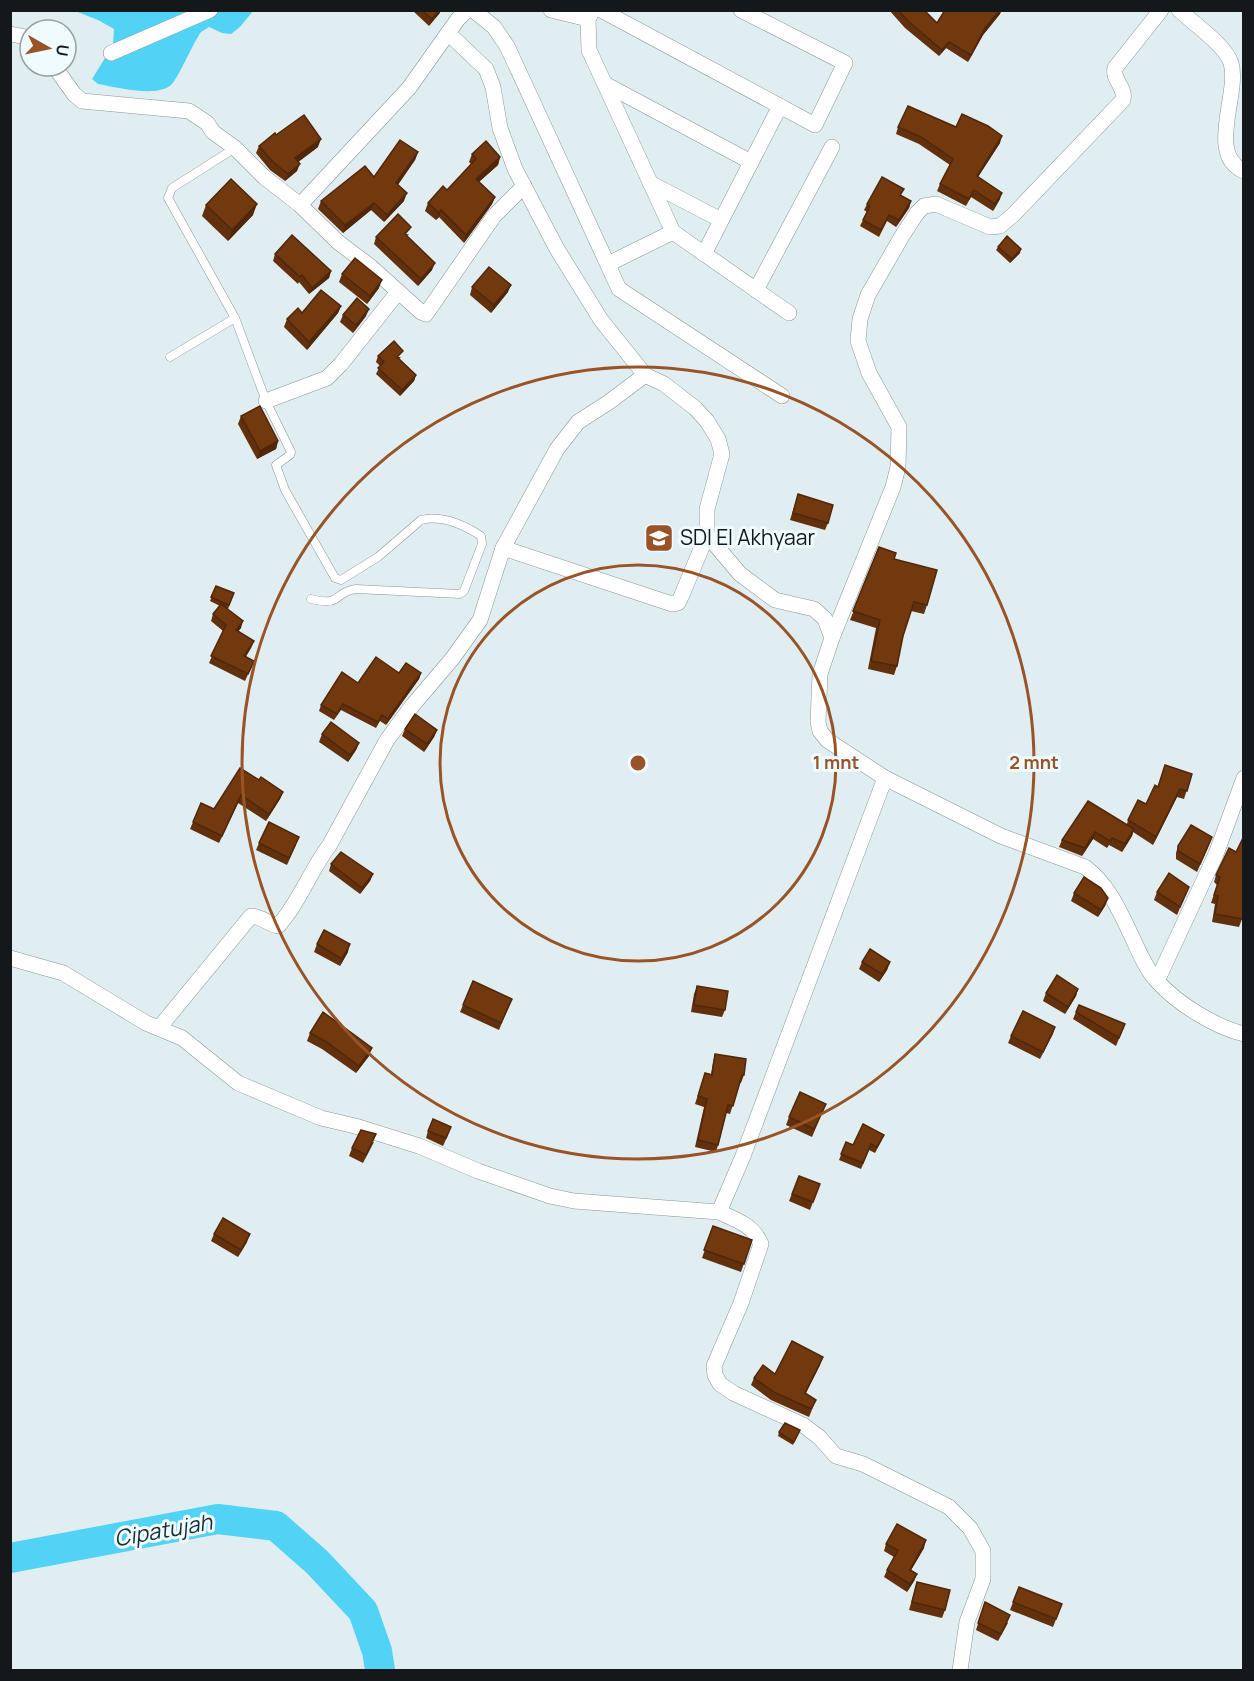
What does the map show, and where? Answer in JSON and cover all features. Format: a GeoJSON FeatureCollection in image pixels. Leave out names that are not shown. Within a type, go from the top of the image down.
{"type":"FeatureCollection","features":[{"type":"Feature","properties":{"kind":"street"},"geometry":{"type":"LineString","coordinates":[[111,53],[210,10]]}},
{"type":"Feature","properties":{"kind":"street"},"geometry":{"type":"LineString","coordinates":[[300,205],[409,88],[467,10]]}},
{"type":"Feature","properties":{"kind":"street"},"geometry":{"type":"LineString","coordinates":[[473,10],[494,27],[507,46],[620,289],[782,396]]}},
{"type":"Feature","properties":{"kind":"street"},"geometry":{"type":"LineString","coordinates":[[551,10],[594,13],[815,125],[845,63],[741,10]]}},
{"type":"Feature","properties":{"kind":"street"},"geometry":{"type":"LineString","coordinates":[[1161,10],[1115,68],[1114,75],[1124,91],[1123,100],[1014,214],[1000,226],[990,227],[936,204],[927,204],[917,213],[907,228],[868,295],[860,319],[858,341],[869,373],[898,427],[898,467],[893,487],[832,638],[820,674],[818,722],[820,731],[827,740],[885,778],[1001,836],[1084,867],[1091,872],[1112,897],[1157,981],[1188,1006],[1219,1026],[1244,1034]]}},
{"type":"Feature","properties":{"kind":"street"},"geometry":{"type":"LineString","coordinates":[[1179,10],[1225,52],[1231,62],[1226,149],[1228,159],[1244,171]]}},
{"type":"Feature","properties":{"kind":"street"},"geometry":{"type":"LineString","coordinates":[[594,13],[589,50],[673,232],[789,313]]}},
{"type":"Feature","properties":{"kind":"street"},"geometry":{"type":"LineString","coordinates":[[448,33],[486,69],[493,87],[500,128],[515,169],[556,249],[601,320],[645,375],[664,384],[694,408],[707,422],[718,440],[722,454],[707,509],[707,535],[678,603],[672,604],[503,548]]}},
{"type":"Feature","properties":{"kind":"street"},"geometry":{"type":"LineString","coordinates":[[63,78],[82,101],[189,111],[207,123],[213,132],[236,148],[264,177],[300,205],[338,242],[426,314],[494,216],[524,186]]}},
{"type":"Feature","properties":{"kind":"street"},"geometry":{"type":"LineString","coordinates":[[605,84],[751,162]]}},
{"type":"Feature","properties":{"kind":"street"},"geometry":{"type":"LineString","coordinates":[[704,254],[780,106]]}},
{"type":"Feature","properties":{"kind":"street"},"geometry":{"type":"LineString","coordinates":[[756,290],[832,147]]}},
{"type":"Feature","properties":{"kind":"street"},"geometry":{"type":"LineString","coordinates":[[650,183],[721,220]]}},
{"type":"Feature","properties":{"kind":"street"},"geometry":{"type":"LineString","coordinates":[[608,264],[673,232]]}},
{"type":"Feature","properties":{"kind":"street"},"geometry":{"type":"LineString","coordinates":[[266,401],[327,378],[398,292]]}},
{"type":"Feature","properties":{"kind":"street"},"geometry":{"type":"LineString","coordinates":[[159,1028],[251,916],[257,916],[278,926],[288,915],[387,740],[480,620],[503,548],[557,449],[578,422],[645,375]]}},
{"type":"Feature","properties":{"kind":"street"},"geometry":{"type":"LineString","coordinates":[[707,535],[740,574],[775,600],[814,609],[825,619],[832,638]]}},
{"type":"Feature","properties":{"kind":"street"},"geometry":{"type":"LineString","coordinates":[[719,1212],[743,1156],[885,778]]}},
{"type":"Feature","properties":{"kind":"street"},"geometry":{"type":"LineString","coordinates":[[1157,981],[1216,854],[1244,778]]}},
{"type":"Feature","properties":{"kind":"street"},"geometry":{"type":"LineString","coordinates":[[10,958],[63,974],[146,1023],[182,1038],[238,1083],[321,1118],[356,1126],[419,1146],[520,1187],[574,1201],[719,1212],[744,1223],[756,1233],[761,1244],[741,1303],[714,1366],[715,1375],[720,1384],[733,1393],[811,1430],[836,1456],[864,1464],[949,1507],[970,1528],[983,1551],[983,1579],[967,1622],[960,1671]]}},
{"type":"Feature","properties":{"kind":"lane"},"geometry":{"type":"LineString","coordinates":[[236,148],[172,188],[168,198],[235,318],[266,401],[291,452],[276,465],[285,490],[334,578],[341,580],[368,564],[421,520],[430,518],[469,528],[481,536],[482,544],[464,591],[460,594],[347,590],[337,600],[331,602],[311,599]]}},
{"type":"Feature","properties":{"kind":"lane"},"geometry":{"type":"LineString","coordinates":[[170,357],[235,318]]}},
{"type":"Feature","properties":{"kind":"water"},"geometry":{"type":"Polygon","coordinates":[[[75,11],[253,11],[231,34],[209,27],[201,32],[171,85],[156,91],[146,91],[98,84],[92,79],[113,45],[114,29],[75,11]]]}},
{"type":"Feature","properties":{"kind":"building"},"geometry":{"type":"Polygon","coordinates":[[[421,10],[439,10],[432,19],[421,10]]]}},
{"type":"Feature","properties":{"kind":"building"},"geometry":{"type":"Polygon","coordinates":[[[898,10],[924,10],[937,23],[945,10],[1000,10],[985,28],[971,55],[949,42],[942,50],[898,10]]]}},
{"type":"Feature","properties":{"kind":"building"},"geometry":{"type":"Polygon","coordinates":[[[908,106],[956,127],[962,114],[988,126],[1002,136],[977,176],[1002,193],[995,204],[974,190],[969,199],[940,184],[953,159],[921,137],[898,127],[908,106]]]}},
{"type":"Feature","properties":{"kind":"building"},"geometry":{"type":"Polygon","coordinates":[[[304,115],[321,139],[295,158],[300,164],[288,174],[259,146],[304,115]]]}},
{"type":"Feature","properties":{"kind":"building"},"geometry":{"type":"Polygon","coordinates":[[[400,140],[418,152],[396,183],[407,193],[387,215],[374,203],[345,225],[321,201],[365,166],[374,177],[400,140]]]}},
{"type":"Feature","properties":{"kind":"building"},"geometry":{"type":"Polygon","coordinates":[[[486,141],[500,157],[476,179],[495,197],[466,235],[441,210],[439,213],[428,203],[443,186],[447,190],[476,159],[472,154],[486,141]]]}},
{"type":"Feature","properties":{"kind":"building"},"geometry":{"type":"Polygon","coordinates":[[[882,177],[904,189],[900,195],[911,201],[899,220],[889,215],[881,230],[863,220],[870,206],[867,204],[882,177]]]}},
{"type":"Feature","properties":{"kind":"building"},"geometry":{"type":"Polygon","coordinates":[[[231,179],[257,204],[232,230],[206,205],[231,179]]]}},
{"type":"Feature","properties":{"kind":"building"},"geometry":{"type":"Polygon","coordinates":[[[398,214],[411,227],[405,234],[435,263],[421,279],[376,237],[398,214]]]}},
{"type":"Feature","properties":{"kind":"building"},"geometry":{"type":"Polygon","coordinates":[[[292,235],[331,271],[312,288],[302,275],[300,277],[275,254],[292,235]]]}},
{"type":"Feature","properties":{"kind":"building"},"geometry":{"type":"Polygon","coordinates":[[[1007,236],[1021,249],[1012,259],[998,247],[1007,236]]]}},
{"type":"Feature","properties":{"kind":"building"},"geometry":{"type":"Polygon","coordinates":[[[355,258],[382,280],[370,296],[342,274],[355,258]]]}},
{"type":"Feature","properties":{"kind":"building"},"geometry":{"type":"Polygon","coordinates":[[[489,267],[511,285],[494,305],[472,287],[489,267]]]}},
{"type":"Feature","properties":{"kind":"building"},"geometry":{"type":"Polygon","coordinates":[[[321,290],[341,306],[309,342],[287,319],[298,308],[302,313],[321,290]]]}},
{"type":"Feature","properties":{"kind":"building"},"geometry":{"type":"Polygon","coordinates":[[[357,298],[369,309],[356,325],[343,315],[357,298]]]}},
{"type":"Feature","properties":{"kind":"building"},"geometry":{"type":"Polygon","coordinates":[[[394,341],[403,351],[397,357],[416,375],[402,390],[378,368],[384,362],[378,356],[394,341]]]}},
{"type":"Feature","properties":{"kind":"building"},"geometry":{"type":"Polygon","coordinates":[[[260,406],[278,441],[260,451],[241,416],[260,406]]]}},
{"type":"Feature","properties":{"kind":"building"},"geometry":{"type":"Polygon","coordinates":[[[798,494],[833,505],[828,523],[793,513],[798,494]]]}},
{"type":"Feature","properties":{"kind":"building"},"geometry":{"type":"Polygon","coordinates":[[[879,547],[896,553],[894,559],[937,570],[927,605],[914,602],[903,636],[897,666],[871,661],[880,620],[853,611],[879,547]]]}},
{"type":"Feature","properties":{"kind":"building"},"geometry":{"type":"Polygon","coordinates":[[[216,586],[234,593],[229,605],[211,597],[216,586]]]}},
{"type":"Feature","properties":{"kind":"building"},"geometry":{"type":"Polygon","coordinates":[[[221,604],[243,621],[236,630],[254,641],[244,656],[254,661],[248,674],[211,656],[226,625],[213,614],[221,604]]]}},
{"type":"Feature","properties":{"kind":"building"},"geometry":{"type":"Polygon","coordinates":[[[376,657],[399,673],[406,663],[421,673],[388,719],[382,715],[378,722],[343,704],[337,714],[321,705],[342,672],[358,683],[376,657]]]}},
{"type":"Feature","properties":{"kind":"building"},"geometry":{"type":"Polygon","coordinates":[[[415,714],[437,730],[427,744],[405,729],[415,714]]]}},
{"type":"Feature","properties":{"kind":"building"},"geometry":{"type":"Polygon","coordinates":[[[331,722],[359,743],[350,755],[322,734],[331,722]]]}},
{"type":"Feature","properties":{"kind":"building"},"geometry":{"type":"Polygon","coordinates":[[[1165,765],[1192,774],[1187,791],[1180,789],[1156,837],[1128,820],[1138,800],[1146,804],[1155,785],[1158,787],[1165,765]]]}},
{"type":"Feature","properties":{"kind":"building"},"geometry":{"type":"Polygon","coordinates":[[[240,768],[259,780],[261,777],[283,792],[269,814],[241,795],[222,836],[193,822],[201,803],[214,809],[240,768]]]}},
{"type":"Feature","properties":{"kind":"building"},"geometry":{"type":"Polygon","coordinates":[[[1088,801],[1134,829],[1125,844],[1112,838],[1110,841],[1095,832],[1085,848],[1062,840],[1088,801]]]}},
{"type":"Feature","properties":{"kind":"building"},"geometry":{"type":"Polygon","coordinates":[[[269,822],[299,837],[289,858],[259,843],[269,822]]]}},
{"type":"Feature","properties":{"kind":"building"},"geometry":{"type":"Polygon","coordinates":[[[1191,825],[1212,837],[1200,864],[1178,851],[1178,846],[1191,825]]]}},
{"type":"Feature","properties":{"kind":"building"},"geometry":{"type":"Polygon","coordinates":[[[1244,836],[1244,912],[1242,919],[1215,914],[1218,896],[1214,895],[1220,877],[1216,875],[1229,848],[1236,852],[1244,836]]]}},
{"type":"Feature","properties":{"kind":"building"},"geometry":{"type":"Polygon","coordinates":[[[341,852],[373,874],[362,888],[331,864],[341,852]]]}},
{"type":"Feature","properties":{"kind":"building"},"geometry":{"type":"Polygon","coordinates":[[[1169,873],[1189,887],[1180,907],[1157,892],[1169,873]]]}},
{"type":"Feature","properties":{"kind":"building"},"geometry":{"type":"Polygon","coordinates":[[[1084,877],[1101,888],[1108,898],[1101,910],[1074,893],[1084,877]]]}},
{"type":"Feature","properties":{"kind":"building"},"geometry":{"type":"Polygon","coordinates":[[[324,930],[350,944],[342,959],[317,944],[324,930]]]}},
{"type":"Feature","properties":{"kind":"building"},"geometry":{"type":"Polygon","coordinates":[[[870,949],[890,962],[882,974],[862,962],[870,949]]]}},
{"type":"Feature","properties":{"kind":"building"},"geometry":{"type":"Polygon","coordinates":[[[1057,975],[1078,989],[1068,1007],[1046,993],[1057,975]]]}},
{"type":"Feature","properties":{"kind":"building"},"geometry":{"type":"Polygon","coordinates":[[[473,981],[512,999],[501,1023],[463,1005],[473,981]]]}},
{"type":"Feature","properties":{"kind":"building"},"geometry":{"type":"Polygon","coordinates":[[[697,986],[728,991],[725,1010],[694,1005],[697,986]]]}},
{"type":"Feature","properties":{"kind":"building"},"geometry":{"type":"Polygon","coordinates":[[[1079,1005],[1125,1024],[1119,1038],[1076,1012],[1079,1005]]]}},
{"type":"Feature","properties":{"kind":"building"},"geometry":{"type":"Polygon","coordinates":[[[1023,1011],[1055,1027],[1043,1052],[1011,1036],[1023,1011]]]}},
{"type":"Feature","properties":{"kind":"building"},"geometry":{"type":"Polygon","coordinates":[[[323,1012],[372,1048],[359,1066],[310,1033],[323,1012]]]}},
{"type":"Feature","properties":{"kind":"building"},"geometry":{"type":"Polygon","coordinates":[[[715,1054],[746,1059],[744,1075],[742,1075],[733,1106],[728,1105],[718,1145],[698,1140],[707,1099],[698,1096],[705,1073],[712,1075],[715,1054]]]}},
{"type":"Feature","properties":{"kind":"building"},"geometry":{"type":"Polygon","coordinates":[[[800,1092],[826,1104],[814,1129],[789,1117],[800,1092]]]}},
{"type":"Feature","properties":{"kind":"building"},"geometry":{"type":"Polygon","coordinates":[[[433,1119],[451,1127],[446,1138],[428,1131],[433,1119]]]}},
{"type":"Feature","properties":{"kind":"building"},"geometry":{"type":"Polygon","coordinates":[[[863,1124],[884,1135],[877,1147],[871,1144],[863,1163],[841,1154],[846,1142],[853,1145],[863,1124]]]}},
{"type":"Feature","properties":{"kind":"building"},"geometry":{"type":"Polygon","coordinates":[[[361,1130],[376,1134],[366,1155],[352,1148],[361,1130]]]}},
{"type":"Feature","properties":{"kind":"building"},"geometry":{"type":"Polygon","coordinates":[[[799,1176],[820,1184],[813,1202],[792,1194],[799,1176]]]}},
{"type":"Feature","properties":{"kind":"building"},"geometry":{"type":"Polygon","coordinates":[[[223,1218],[250,1234],[241,1250],[214,1234],[223,1218]]]}},
{"type":"Feature","properties":{"kind":"building"},"geometry":{"type":"Polygon","coordinates":[[[713,1226],[752,1240],[744,1264],[704,1250],[713,1226]]]}},
{"type":"Feature","properties":{"kind":"building"},"geometry":{"type":"Polygon","coordinates":[[[792,1341],[823,1357],[805,1393],[816,1400],[811,1409],[774,1392],[754,1378],[763,1365],[775,1374],[792,1341]]]}},
{"type":"Feature","properties":{"kind":"building"},"geometry":{"type":"Polygon","coordinates":[[[785,1423],[800,1430],[794,1442],[779,1432],[785,1423]]]}},
{"type":"Feature","properties":{"kind":"building"},"geometry":{"type":"Polygon","coordinates":[[[897,1524],[926,1540],[910,1570],[917,1574],[910,1584],[887,1570],[898,1550],[886,1544],[897,1524]]]}},
{"type":"Feature","properties":{"kind":"building"},"geometry":{"type":"Polygon","coordinates":[[[917,1582],[950,1590],[945,1610],[912,1602],[917,1582]]]}},
{"type":"Feature","properties":{"kind":"building"},"geometry":{"type":"Polygon","coordinates":[[[1019,1587],[1062,1604],[1056,1619],[1013,1602],[1019,1587]]]}},
{"type":"Feature","properties":{"kind":"building"},"geometry":{"type":"Polygon","coordinates":[[[985,1602],[1010,1615],[1001,1634],[978,1623],[985,1602]]]}},
{"type":"Feature","properties":{"kind":"waterway","name":"Cipatujah"},"geometry":{"type":"LineString","coordinates":[[10,1558],[218,1519],[276,1526],[317,1562],[363,1611],[377,1651],[380,1670]]}},
{"type":"Feature","properties":{"kind":"place","name":"SDI El Akhyaar"},"geometry":{"type":"Point","coordinates":[659,538]}}]}
